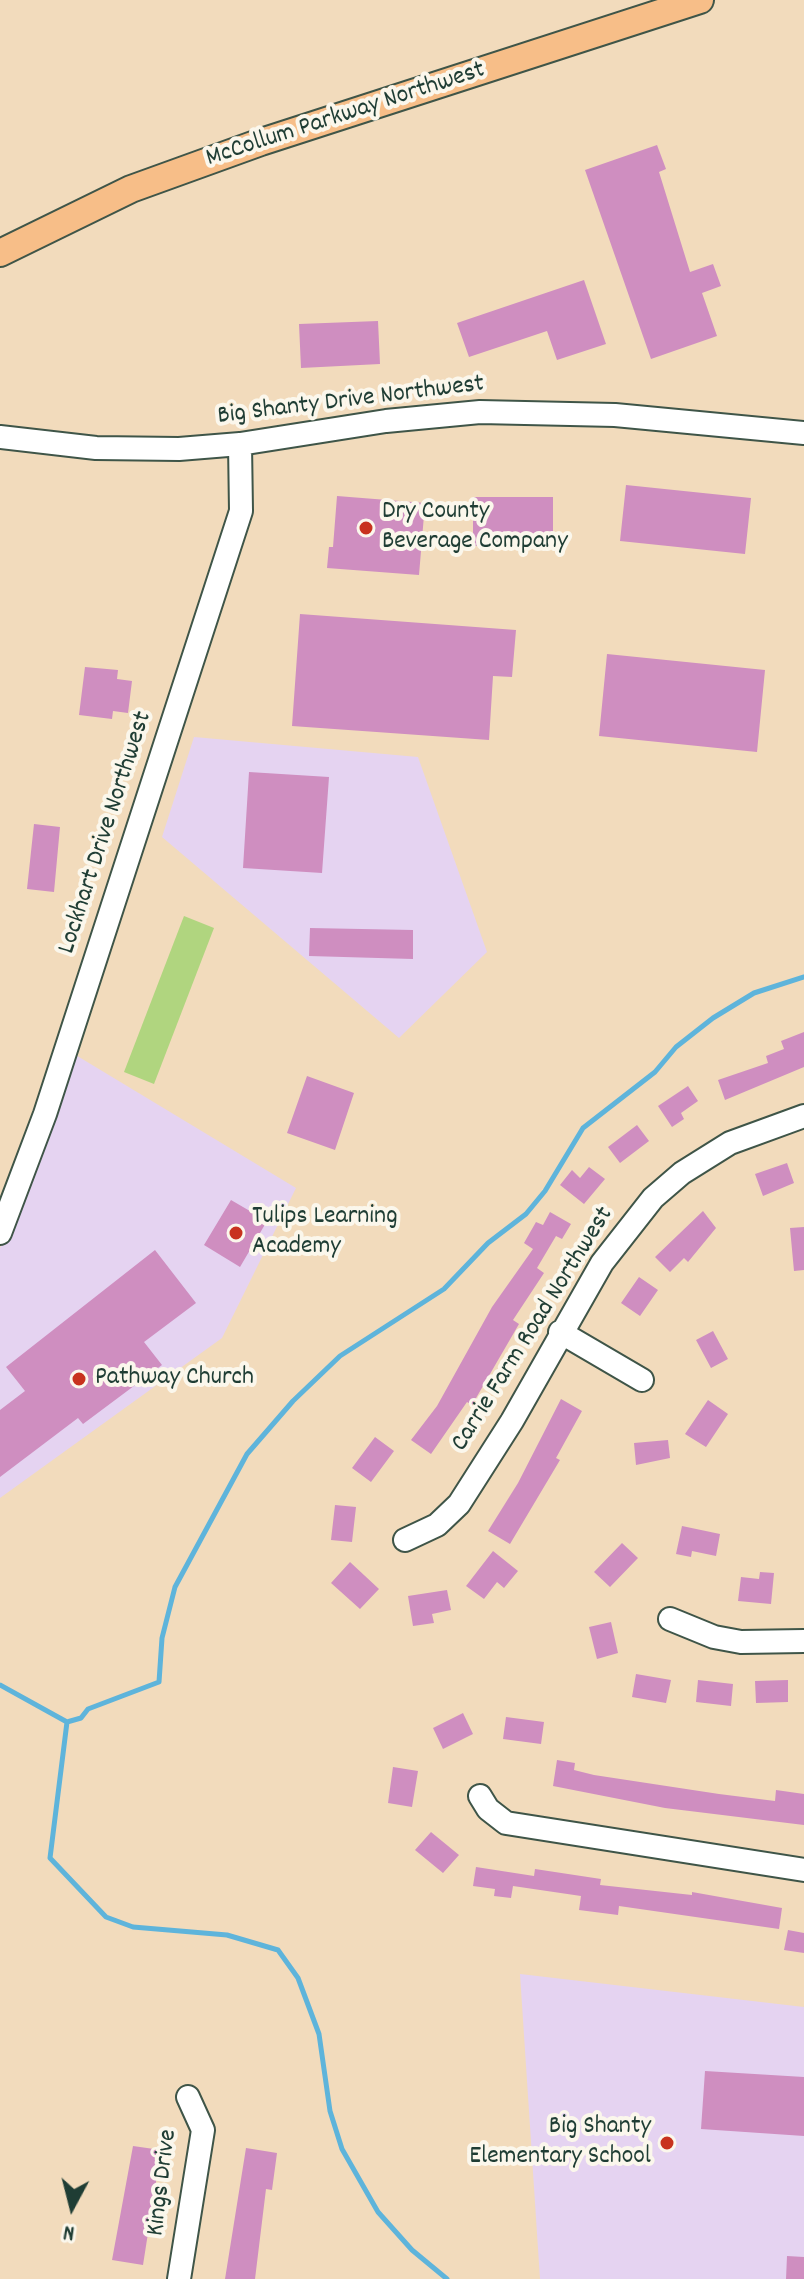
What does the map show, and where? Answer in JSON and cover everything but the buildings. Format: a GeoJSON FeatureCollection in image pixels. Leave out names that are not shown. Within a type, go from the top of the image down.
{"type":"FeatureCollection","features":[{"type":"Feature","properties":{"kind":"main road","name":"McCollum Parkway Northwest"},"geometry":{"type":"LineString","coordinates":[[0,253],[131,189],[261,142],[700,0]]}},
{"type":"Feature","properties":{"kind":"street","name":"Big Shanty Drive Northwest"},"geometry":{"type":"LineString","coordinates":[[0,437],[96,448],[240,444],[386,421],[480,412],[615,415],[804,433]]}},
{"type":"Feature","properties":{"kind":"street","name":"Lockhart Drive Northwest"},"geometry":{"type":"LineString","coordinates":[[0,1233],[45,1114],[241,511],[240,444]]}},
{"type":"Feature","properties":{"kind":"street","name":"Carrie Farm Road Northwest"},"geometry":{"type":"LineString","coordinates":[[405,1540],[437,1525],[459,1504],[512,1421],[560,1332],[622,1235],[667,1184],[730,1143],[804,1116]]}},
{"type":"Feature","properties":{"kind":"street"},"geometry":{"type":"LineString","coordinates":[[560,1332],[642,1380]]}},
{"type":"Feature","properties":{"kind":"street"},"geometry":{"type":"LineString","coordinates":[[670,1619],[702,1633],[741,1642],[804,1641]]}},
{"type":"Feature","properties":{"kind":"street"},"geometry":{"type":"LineString","coordinates":[[480,1796],[488,1809],[506,1823],[804,1870]]}},
{"type":"Feature","properties":{"kind":"street","name":"Kings Drive"},"geometry":{"type":"LineString","coordinates":[[179,2279],[203,2130],[188,2097]]}},
{"type":"Feature","properties":{"kind":"shaded area"},"geometry":{"type":"Polygon","coordinates":[[[194,737],[418,757],[487,952],[399,1038],[162,837],[194,737]]]}},
{"type":"Feature","properties":{"kind":"shaded area"},"geometry":{"type":"Polygon","coordinates":[[[74,1054],[296,1188],[222,1338],[0,1498],[0,1248],[17,1216],[74,1054]]]}},
{"type":"Feature","properties":{"kind":"shaded area","name":"Big Shanty Elementary School"},"geometry":{"type":"Polygon","coordinates":[[[520,1974],[804,2007],[804,2279],[540,2279],[520,1974]]]}},
{"type":"Feature","properties":{"kind":"green space"},"geometry":{"type":"Polygon","coordinates":[[[184,916],[214,928],[154,1084],[124,1072],[184,916]]]}},
{"type":"Feature","properties":{"kind":"waterway"},"geometry":{"type":"LineString","coordinates":[[0,1685],[67,1722],[81,1718],[88,1709],[159,1682],[162,1638],[175,1587],[247,1454],[293,1401],[340,1356],[444,1289],[488,1243],[526,1214],[545,1191],[583,1128],[655,1072],[676,1047],[713,1018],[754,993],[804,977]]}},
{"type":"Feature","properties":{"kind":"waterway"},"geometry":{"type":"LineString","coordinates":[[67,1722],[50,1858],[106,1917],[133,1927],[227,1935],[278,1950],[298,1978],[319,2034],[330,2111],[342,2149],[378,2212],[412,2250],[447,2279]]}},
{"type":"Feature","properties":{"kind":"place","name":"Dry County Beverage Company"},"geometry":{"type":"Point","coordinates":[366,528]}},
{"type":"Feature","properties":{"kind":"place","name":"Tulips Learning Academy"},"geometry":{"type":"Point","coordinates":[236,1233]}},
{"type":"Feature","properties":{"kind":"place","name":"Pathway Church"},"geometry":{"type":"Point","coordinates":[79,1379]}},
{"type":"Feature","properties":{"kind":"place","name":"Big Shanty Elementary School"},"geometry":{"type":"Point","coordinates":[667,2143]}}]}
